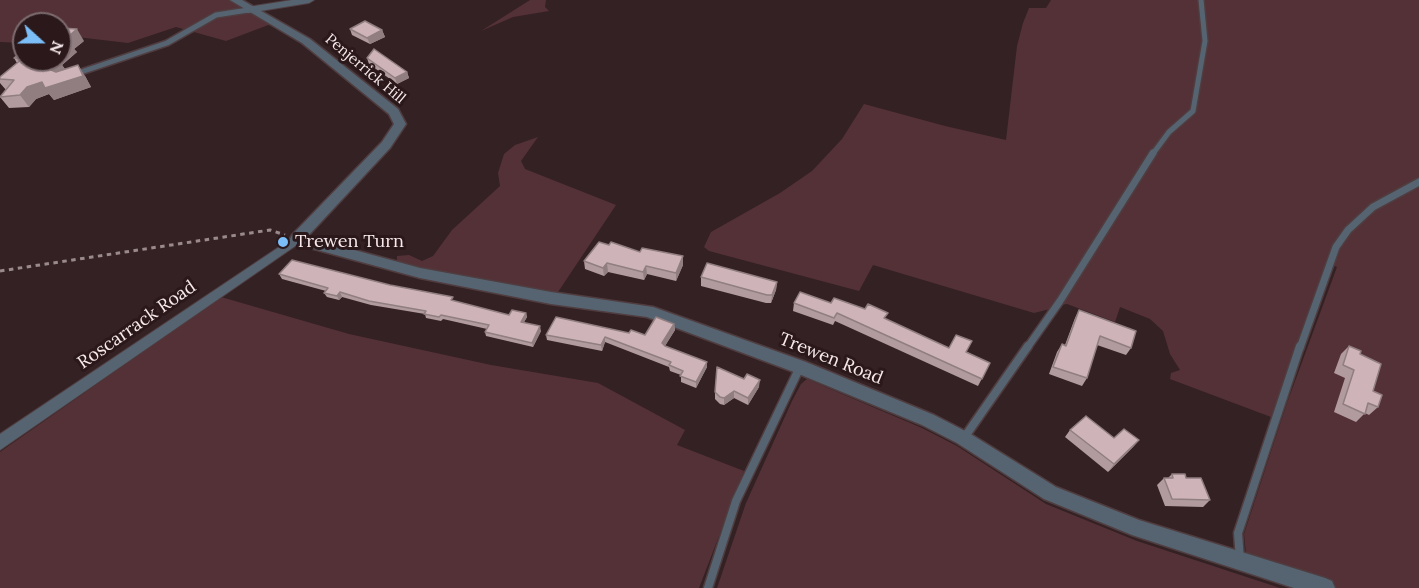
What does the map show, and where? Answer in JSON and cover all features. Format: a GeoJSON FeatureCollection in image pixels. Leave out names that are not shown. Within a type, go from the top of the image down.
{"type":"FeatureCollection","features":[{"type":"Feature","properties":{"kind":"street","name":"Penjerrick Hill"},"geometry":{"type":"LineString","coordinates":[[235,0],[248,10],[306,41],[394,112],[400,124],[386,145],[297,238]]}},
{"type":"Feature","properties":{"kind":"street"},"geometry":{"type":"LineString","coordinates":[[248,10],[309,0]]}},
{"type":"Feature","properties":{"kind":"street","name":"Trewen Road"},"geometry":{"type":"LineString","coordinates":[[297,238],[420,273],[551,298],[648,311],[800,367],[928,420],[963,438],[1050,493],[1139,529],[1325,588]]}},
{"type":"Feature","properties":{"kind":"street","name":"Roscarrack Road"},"geometry":{"type":"LineString","coordinates":[[0,443],[297,238]]}},
{"type":"Feature","properties":{"kind":"lane"},"geometry":{"type":"LineString","coordinates":[[963,438],[1060,301],[1157,147],[1169,132],[1193,111],[1205,41],[1201,0]]}},
{"type":"Feature","properties":{"kind":"lane"},"geometry":{"type":"LineString","coordinates":[[71,76],[167,43],[216,15],[248,10]]}},
{"type":"Feature","properties":{"kind":"lane"},"geometry":{"type":"LineString","coordinates":[[1241,562],[1238,533],[1290,374],[1336,247],[1348,230],[1373,207],[1419,183]]}},
{"type":"Feature","properties":{"kind":"lane"},"geometry":{"type":"LineString","coordinates":[[708,588],[736,501],[800,367]]}},
{"type":"Feature","properties":{"kind":"path"},"geometry":{"type":"LineString","coordinates":[[0,271],[270,230],[297,238]]}},
{"type":"Feature","properties":{"kind":"shaded area"},"geometry":{"type":"Polygon","coordinates":[[[0,0],[231,0],[271,24],[226,41],[176,27],[128,43],[72,36],[72,12],[12,12],[12,42],[0,42],[0,0]]]}},
{"type":"Feature","properties":{"kind":"shaded area"},"geometry":{"type":"Polygon","coordinates":[[[530,0],[546,0],[545,7],[549,11],[513,17],[481,31],[530,0]]]}},
{"type":"Feature","properties":{"kind":"shaded area"},"geometry":{"type":"Polygon","coordinates":[[[1051,0],[1419,0],[1419,588],[1325,588],[1247,564],[1244,534],[1287,403],[1337,267],[1330,264],[1330,254],[1271,417],[1170,379],[1171,373],[1180,370],[1170,354],[1163,331],[1150,319],[1120,307],[1115,322],[1067,304],[1061,305],[1104,236],[1054,308],[1034,313],[873,265],[859,291],[709,251],[704,247],[711,232],[780,193],[812,171],[842,139],[864,104],[1006,140],[1017,46],[1023,23],[1029,8],[1046,8],[1051,0]]]}},
{"type":"Feature","properties":{"kind":"shaded area"},"geometry":{"type":"Polygon","coordinates":[[[538,137],[521,161],[525,169],[616,205],[554,298],[397,264],[397,256],[409,255],[422,261],[433,256],[452,230],[500,186],[498,173],[504,154],[515,145],[538,137]]]}},
{"type":"Feature","properties":{"kind":"shaded area"},"geometry":{"type":"Polygon","coordinates":[[[221,297],[349,334],[491,365],[598,383],[685,430],[677,445],[744,471],[699,588],[0,588],[0,452],[221,297]]]}},
{"type":"Feature","properties":{"kind":"shaded area"},"geometry":{"type":"Polygon","coordinates":[[[807,379],[922,428],[957,446],[1046,504],[1137,541],[1280,588],[717,588],[746,503],[792,401],[801,384],[807,379]]]}},
{"type":"Feature","properties":{"kind":"building"},"geometry":{"type":"Polygon","coordinates":[[[365,21],[382,30],[367,38],[350,29],[365,21]]]}},
{"type":"Feature","properties":{"kind":"building"},"geometry":{"type":"Polygon","coordinates":[[[374,49],[407,72],[395,78],[367,58],[374,49]]]}},
{"type":"Feature","properties":{"kind":"building"},"geometry":{"type":"Polygon","coordinates":[[[78,65],[83,76],[45,88],[42,82],[27,87],[20,95],[0,97],[14,80],[0,79],[12,67],[12,72],[72,72],[72,67],[78,65]]]}},
{"type":"Feature","properties":{"kind":"building"},"geometry":{"type":"Polygon","coordinates":[[[599,242],[609,245],[611,242],[640,252],[642,248],[683,256],[676,273],[646,266],[643,272],[607,263],[603,268],[584,261],[599,242]]]}},
{"type":"Feature","properties":{"kind":"building"},"geometry":{"type":"Polygon","coordinates":[[[292,260],[390,285],[453,297],[451,300],[509,315],[512,310],[526,313],[521,322],[540,326],[532,343],[485,332],[489,325],[441,315],[439,317],[424,314],[426,311],[369,301],[340,292],[337,296],[324,293],[328,288],[279,274],[292,260]]]}},
{"type":"Feature","properties":{"kind":"building"},"geometry":{"type":"Polygon","coordinates":[[[707,263],[777,282],[772,295],[767,295],[701,277],[707,263]]]}},
{"type":"Feature","properties":{"kind":"building"},"geometry":{"type":"Polygon","coordinates":[[[800,292],[831,303],[834,298],[865,309],[868,304],[888,313],[884,318],[949,348],[956,335],[972,341],[966,352],[990,363],[982,379],[837,313],[834,318],[794,303],[800,292]]]}},
{"type":"Feature","properties":{"kind":"building"},"geometry":{"type":"Polygon","coordinates":[[[1079,310],[1136,331],[1131,348],[1100,336],[1087,378],[1053,367],[1062,344],[1066,346],[1079,310]]]}},
{"type":"Feature","properties":{"kind":"building"},"geometry":{"type":"Polygon","coordinates":[[[556,317],[629,333],[631,330],[645,335],[656,317],[674,324],[662,343],[665,346],[707,362],[696,382],[680,376],[683,371],[669,365],[671,362],[605,337],[601,345],[546,335],[556,317]]]}},
{"type":"Feature","properties":{"kind":"building"},"geometry":{"type":"Polygon","coordinates":[[[1349,346],[1381,364],[1373,391],[1382,395],[1378,407],[1368,403],[1365,414],[1343,404],[1354,370],[1343,365],[1349,346]]]}},
{"type":"Feature","properties":{"kind":"building"},"geometry":{"type":"Polygon","coordinates":[[[717,367],[744,379],[747,374],[760,380],[748,398],[734,391],[724,398],[720,397],[715,392],[717,367]]]}},
{"type":"Feature","properties":{"kind":"building"},"geometry":{"type":"Polygon","coordinates":[[[1086,416],[1114,438],[1124,429],[1139,440],[1114,464],[1070,430],[1086,416]]]}},
{"type":"Feature","properties":{"kind":"building"},"geometry":{"type":"Polygon","coordinates":[[[1172,474],[1185,474],[1186,478],[1201,478],[1210,500],[1172,499],[1164,478],[1173,478],[1172,474]]]}},
{"type":"Feature","properties":{"kind":"place","name":"Trewen Turn"},"geometry":{"type":"Point","coordinates":[283,242]}}]}
